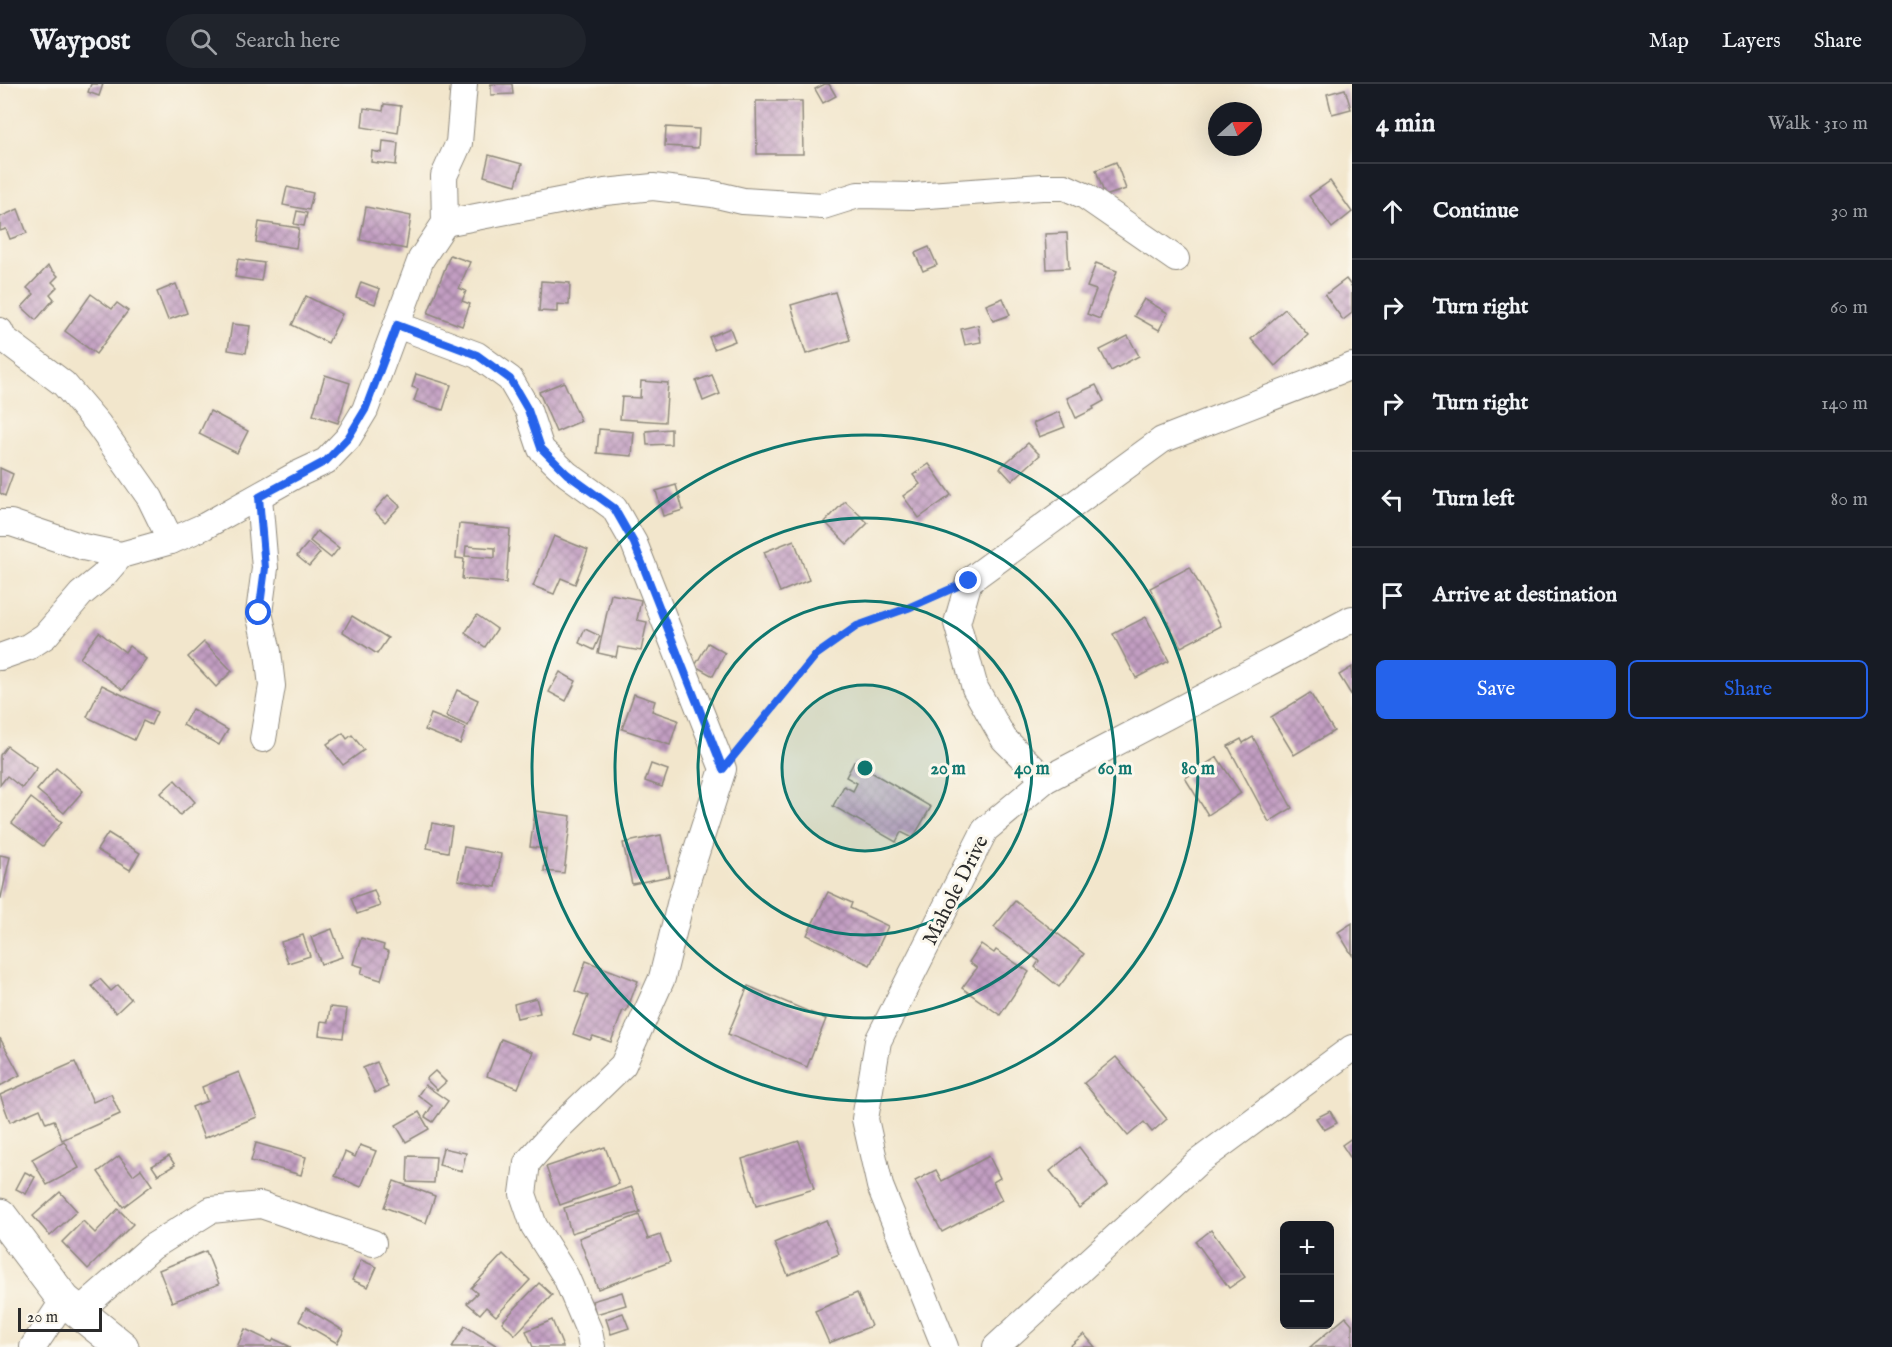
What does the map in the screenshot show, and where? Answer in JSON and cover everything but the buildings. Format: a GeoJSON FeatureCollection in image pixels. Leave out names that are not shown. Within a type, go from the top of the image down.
{"type":"FeatureCollection","features":[{"type":"Feature","properties":{"kind":"street"},"geometry":{"type":"LineString","coordinates":[[0,523],[11,523],[82,548],[121,555],[171,541],[205,526],[326,461],[348,438],[365,410],[421,259],[445,223],[444,176],[459,143],[464,84]]}},
{"type":"Feature","properties":{"kind":"street"},"geometry":{"type":"LineString","coordinates":[[445,223],[605,192],[653,187],[713,194],[742,201],[823,206],[858,195],[914,196],[1065,187],[1085,196],[1176,259]]}},
{"type":"Feature","properties":{"kind":"street"},"geometry":{"type":"LineString","coordinates":[[397,325],[477,355],[510,379],[528,410],[541,448],[567,474],[614,508],[638,553],[723,769],[682,896],[662,978],[622,1065],[555,1131],[527,1163],[524,1194],[534,1226],[566,1277],[589,1331],[592,1347]]}},
{"type":"Feature","properties":{"kind":"street"},"geometry":{"type":"LineString","coordinates":[[0,331],[3,338],[64,384],[98,424],[150,498],[171,541]]}},
{"type":"Feature","properties":{"kind":"street"},"geometry":{"type":"LineString","coordinates":[[1045,780],[1004,739],[975,688],[957,623],[969,581],[1162,440],[1352,366]]}},
{"type":"Feature","properties":{"kind":"street"},"geometry":{"type":"LineString","coordinates":[[259,497],[265,568],[259,613],[268,652],[272,686],[263,739]]}},
{"type":"Feature","properties":{"kind":"street"},"geometry":{"type":"LineString","coordinates":[[0,657],[28,647],[45,636],[81,594],[103,576],[121,555]]}},
{"type":"Feature","properties":{"kind":"street","name":"Mahole Drive"},"geometry":{"type":"LineString","coordinates":[[945,1347],[880,1186],[865,1119],[878,1041],[985,830],[1045,780],[1352,619]]}},
{"type":"Feature","properties":{"kind":"street"},"geometry":{"type":"LineString","coordinates":[[996,1347],[1197,1162],[1352,1048]]}},
{"type":"Feature","properties":{"kind":"street"},"geometry":{"type":"LineString","coordinates":[[33,1347],[71,1306],[152,1247],[211,1210],[261,1205],[373,1243]]}},
{"type":"Feature","properties":{"kind":"street"},"geometry":{"type":"LineString","coordinates":[[0,1215],[71,1306],[122,1347]]}},
{"type":"Feature","properties":{"kind":"path"},"geometry":{"type":"LineString","coordinates":[[723,769],[816,655],[857,626],[908,608],[969,581]]}},
{"type":"Feature","properties":{"kind":"route"},"geometry":{"type":"LineString","coordinates":[[259,613],[265,568],[259,497],[326,461],[348,438],[365,410],[397,325],[477,355],[510,379],[528,410],[541,448],[567,474],[614,508],[634,543],[723,769],[816,655],[857,626],[908,608],[969,581]]}}]}
